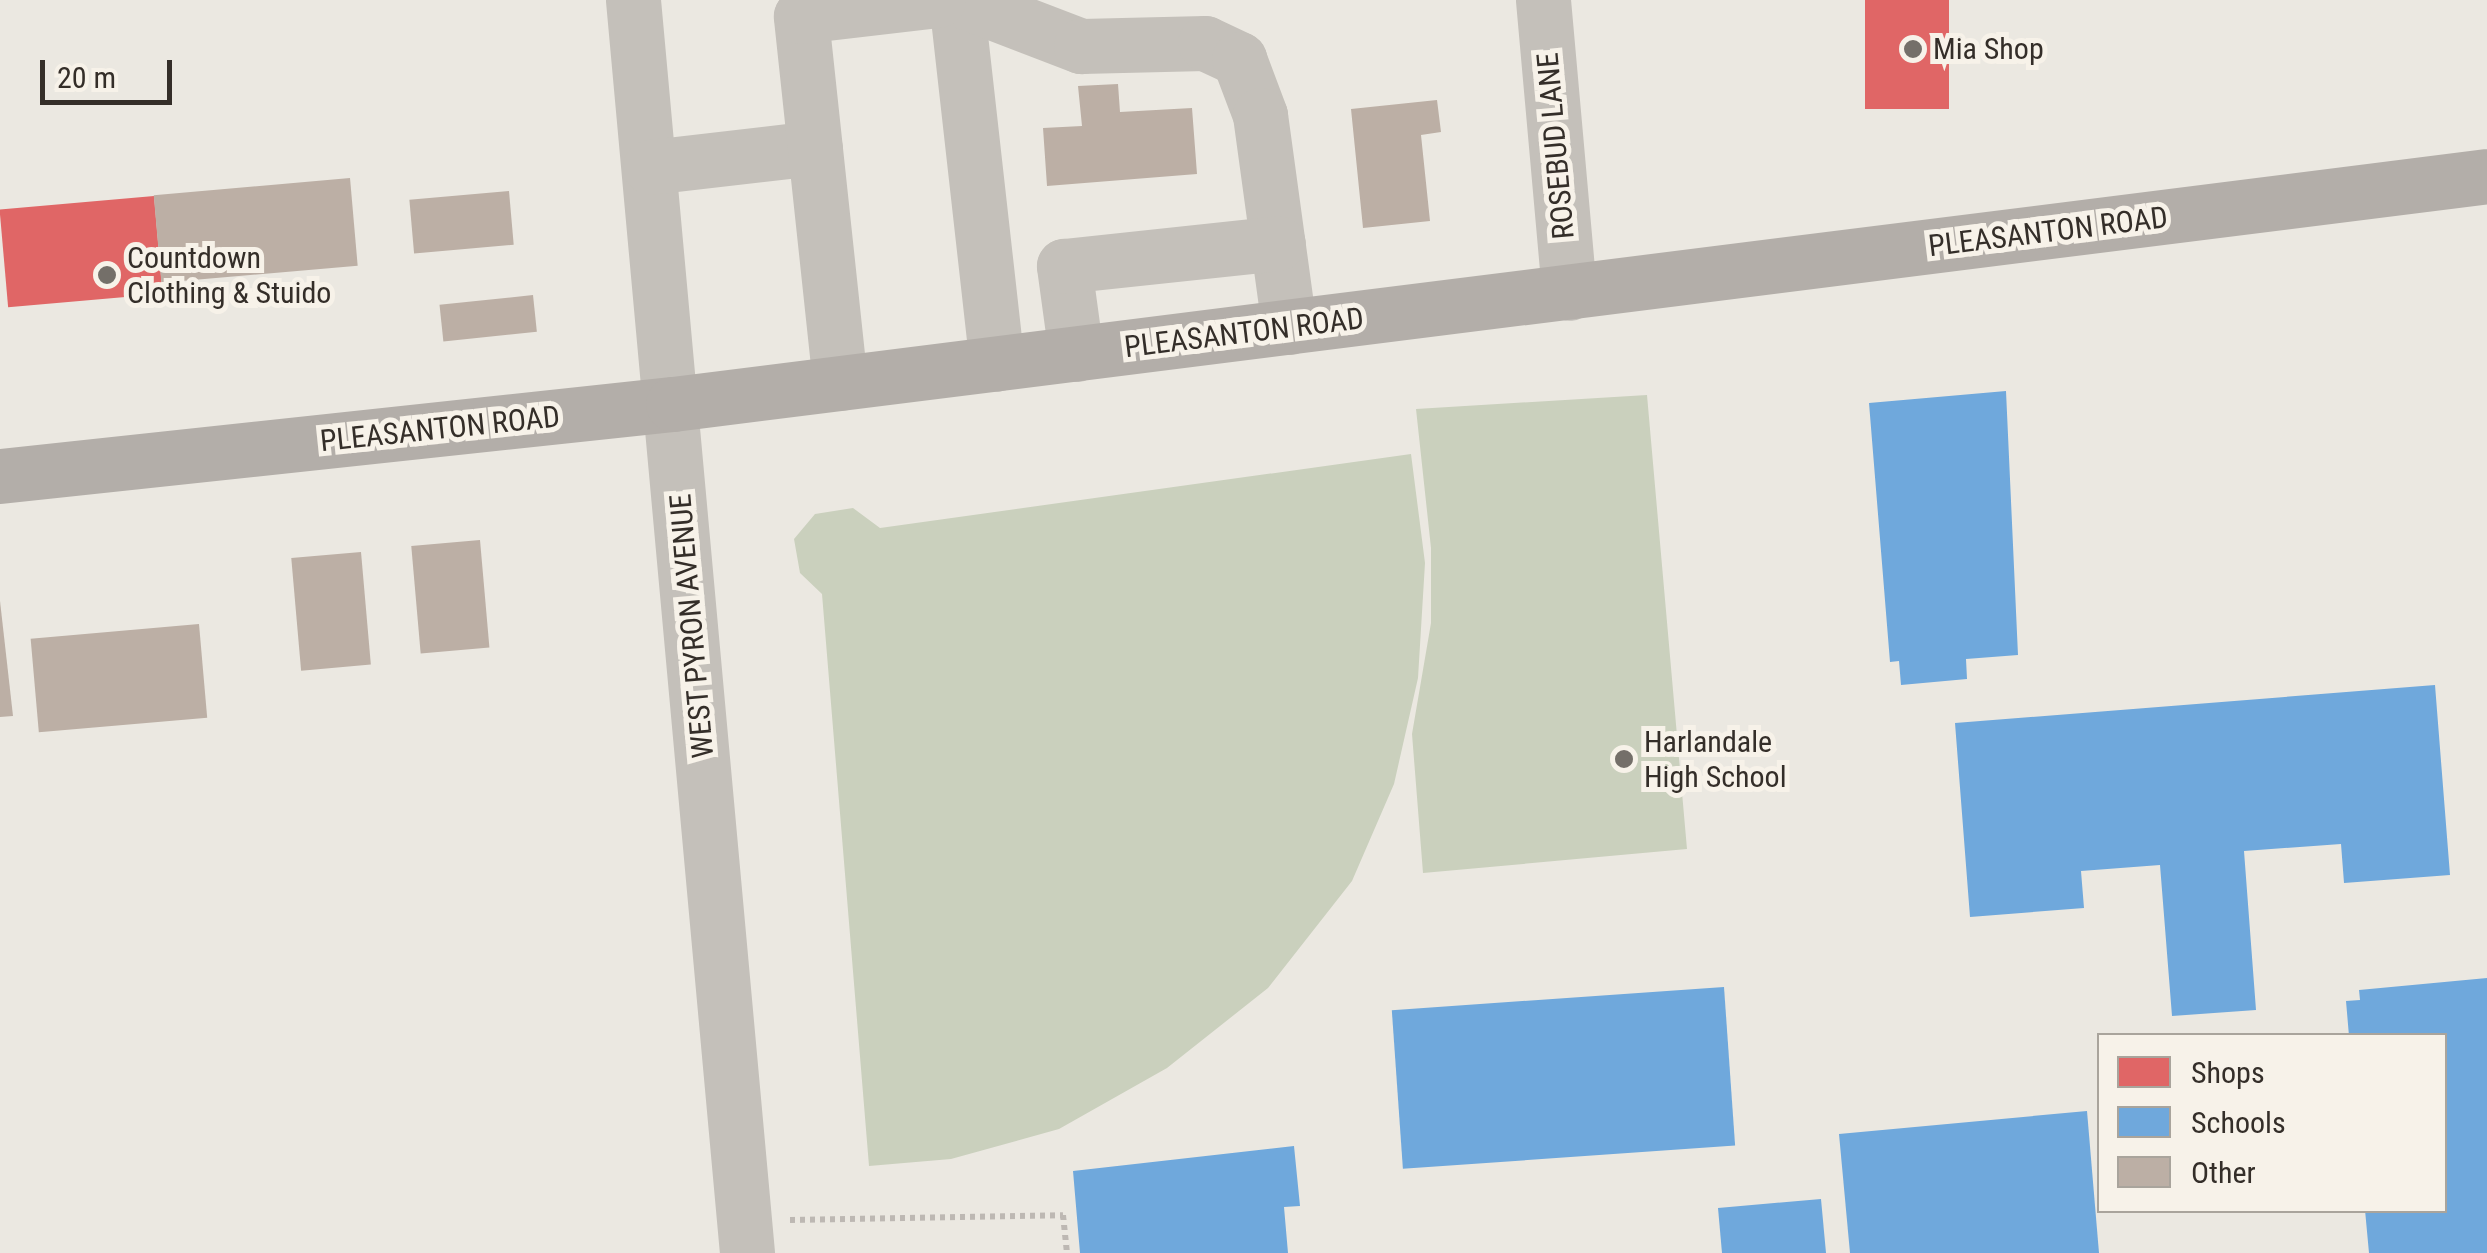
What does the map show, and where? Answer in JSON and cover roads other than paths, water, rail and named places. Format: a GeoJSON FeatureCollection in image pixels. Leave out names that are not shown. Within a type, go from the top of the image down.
{"type":"FeatureCollection","features":[{"type":"Feature","properties":{"kind":"main road","name":"PLEASANTON ROAD"},"geometry":{"type":"LineString","coordinates":[[0,476],[672,404],[2487,176]]}},
{"type":"Feature","properties":{"kind":"street","name":"WEST PYRON AVENUE"},"geometry":{"type":"LineString","coordinates":[[634,0],[746,1237]]}},
{"type":"Feature","properties":{"kind":"street"},"geometry":{"type":"LineString","coordinates":[[840,382],[802,16],[938,0]]}},
{"type":"Feature","properties":{"kind":"street"},"geometry":{"type":"LineString","coordinates":[[997,364],[959,0],[1081,46],[1206,44],[1239,59],[1260,115],[1290,327]]}},
{"type":"Feature","properties":{"kind":"street","name":"ROSEBUD LANE"},"geometry":{"type":"LineString","coordinates":[[1542,0],[1569,293]]}},
{"type":"Feature","properties":{"kind":"street"},"geometry":{"type":"LineString","coordinates":[[650,167],[815,148]]}},
{"type":"Feature","properties":{"kind":"street"},"geometry":{"type":"LineString","coordinates":[[1076,354],[1064,266],[1278,242]]}},
{"type":"Feature","properties":{"kind":"place","name":"Mia Shop"},"geometry":{"type":"Point","coordinates":[1913,49]}},
{"type":"Feature","properties":{"kind":"place","name":"Countdown Clothing & Stuido"},"geometry":{"type":"Point","coordinates":[107,275]}},
{"type":"Feature","properties":{"kind":"place","name":"Harlandale High School"},"geometry":{"type":"Point","coordinates":[1624,759]}}]}
